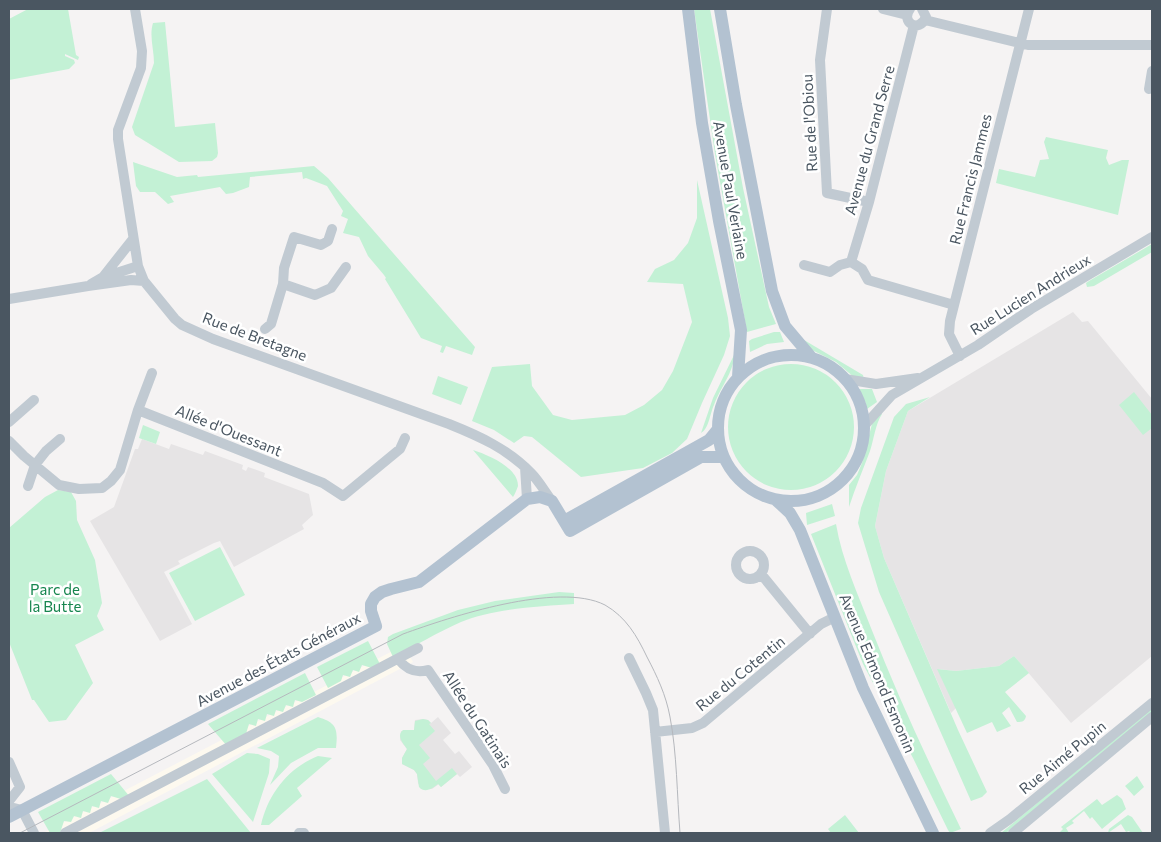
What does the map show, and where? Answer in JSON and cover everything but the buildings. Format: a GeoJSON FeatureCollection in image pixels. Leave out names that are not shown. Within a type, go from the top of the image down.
{"type":"FeatureCollection","features":[{"type":"Feature","properties":{"kind":"main road","name":"Avenue Paul Verlaine"},"geometry":{"type":"LineString","coordinates":[[688,9],[702,123],[741,330],[738,377]]}},
{"type":"Feature","properties":{"kind":"main road","name":"Avenue Paul Verlaine"},"geometry":{"type":"LineString","coordinates":[[720,9],[736,105],[772,291],[785,326],[812,358]]}},
{"type":"Feature","properties":{"kind":"main road"},"geometry":{"type":"LineString","coordinates":[[799,355],[812,358],[830,366],[846,380],[854,391],[860,404],[864,426],[861,449],[851,470],[840,483],[826,493],[805,500],[777,501],[749,489],[738,480],[723,457],[718,443],[718,415],[722,401],[729,388],[748,368],[772,357],[799,355]]}},
{"type":"Feature","properties":{"kind":"main road"},"geometry":{"type":"LineString","coordinates":[[567,526],[709,440],[718,429]]}},
{"type":"Feature","properties":{"kind":"main road"},"geometry":{"type":"LineString","coordinates":[[567,526],[701,457],[723,457]]}},
{"type":"Feature","properties":{"kind":"main road"},"geometry":{"type":"LineString","coordinates":[[526,499],[540,496],[552,501]]}},
{"type":"Feature","properties":{"kind":"main road","name":"Avenue des États Généraux"},"geometry":{"type":"LineString","coordinates":[[9,817],[376,626],[371,611],[371,604],[375,597],[391,589],[419,582],[526,499]]}},
{"type":"Feature","properties":{"kind":"main road"},"geometry":{"type":"LineString","coordinates":[[797,524],[801,506],[805,500]]}},
{"type":"Feature","properties":{"kind":"main road","name":"Rue de Bretagne"},"geometry":{"type":"LineString","coordinates":[[552,501],[567,526]]}},
{"type":"Feature","properties":{"kind":"main road","name":"Avenue Edmond Esmonin"},"geometry":{"type":"LineString","coordinates":[[777,501],[790,513],[807,545],[863,688],[933,833]]}},
{"type":"Feature","properties":{"kind":"street","name":"Rue de Bretagne"},"geometry":{"type":"LineString","coordinates":[[135,9],[142,52],[141,68],[118,130],[138,266],[144,281],[182,325],[213,339],[449,424],[485,439],[512,456],[525,467],[552,501]]}},
{"type":"Feature","properties":{"kind":"street","name":"Rue de l'Obiou"},"geometry":{"type":"LineString","coordinates":[[827,9],[820,60],[828,193],[869,202]]}},
{"type":"Feature","properties":{"kind":"street"},"geometry":{"type":"LineString","coordinates":[[883,9],[908,12],[908,20],[914,25],[920,25],[925,20],[925,14],[922,9]]}},
{"type":"Feature","properties":{"kind":"street","name":"Rue Francis Jammes"},"geometry":{"type":"LineString","coordinates":[[960,356],[949,334],[950,321],[1029,9]]}},
{"type":"Feature","properties":{"kind":"street"},"geometry":{"type":"LineString","coordinates":[[925,20],[1028,45],[1152,45]]}},
{"type":"Feature","properties":{"kind":"street","name":"Avenue du Grand Serre"},"geometry":{"type":"LineString","coordinates":[[851,262],[869,202],[914,25]]}},
{"type":"Feature","properties":{"kind":"street"},"geometry":{"type":"LineString","coordinates":[[1148,89],[1152,70]]}},
{"type":"Feature","properties":{"kind":"street"},"geometry":{"type":"LineString","coordinates":[[265,329],[271,324],[283,284],[284,268],[294,237],[321,245],[328,241],[332,229]]}},
{"type":"Feature","properties":{"kind":"street","name":"Rue Lucien Andrieux"},"geometry":{"type":"LineString","coordinates":[[864,426],[892,395],[960,356],[1031,309],[1152,238]]}},
{"type":"Feature","properties":{"kind":"street"},"geometry":{"type":"LineString","coordinates":[[103,277],[134,239]]}},
{"type":"Feature","properties":{"kind":"street"},"geometry":{"type":"LineString","coordinates":[[804,265],[830,272],[840,265],[851,262],[862,269],[868,280],[954,305]]}},
{"type":"Feature","properties":{"kind":"street"},"geometry":{"type":"LineString","coordinates":[[88,286],[103,277],[138,266]]}},
{"type":"Feature","properties":{"kind":"street"},"geometry":{"type":"LineString","coordinates":[[283,284],[315,295],[331,288],[346,268]]}},
{"type":"Feature","properties":{"kind":"street"},"geometry":{"type":"LineString","coordinates":[[9,299],[131,280],[144,281]]}},
{"type":"Feature","properties":{"kind":"street"},"geometry":{"type":"LineString","coordinates":[[9,441],[33,466],[59,485],[80,489],[102,488],[120,470],[138,410],[152,373]]}},
{"type":"Feature","properties":{"kind":"street","name":"Rue Lucien Andrieux"},"geometry":{"type":"LineString","coordinates":[[846,380],[876,384],[924,377]]}},
{"type":"Feature","properties":{"kind":"street"},"geometry":{"type":"LineString","coordinates":[[9,422],[34,400]]}},
{"type":"Feature","properties":{"kind":"street","name":"Allée d'Ouessant"},"geometry":{"type":"LineString","coordinates":[[138,410],[323,484],[343,496],[400,449],[405,438]]}},
{"type":"Feature","properties":{"kind":"street"},"geometry":{"type":"LineString","coordinates":[[28,486],[33,466],[60,439]]}},
{"type":"Feature","properties":{"kind":"street"},"geometry":{"type":"LineString","coordinates":[[525,467],[526,499]]}},
{"type":"Feature","properties":{"kind":"street"},"geometry":{"type":"LineString","coordinates":[[761,574],[810,634]]}},
{"type":"Feature","properties":{"kind":"street","name":"Rue du Cotentin"},"geometry":{"type":"LineString","coordinates":[[655,732],[692,728],[703,723],[821,624],[835,617]]}},
{"type":"Feature","properties":{"kind":"street"},"geometry":{"type":"LineString","coordinates":[[65,833],[418,648]]}},
{"type":"Feature","properties":{"kind":"street"},"geometry":{"type":"LineString","coordinates":[[629,658],[653,710],[665,832]]}},
{"type":"Feature","properties":{"kind":"street","name":"Allée du Gatinais"},"geometry":{"type":"LineString","coordinates":[[398,659],[410,670],[416,672],[428,670],[493,765],[505,789]]}},
{"type":"Feature","properties":{"kind":"street","name":"Rue Aimé Pupin"},"geometry":{"type":"LineString","coordinates":[[990,833],[1010,819],[1152,703]]}},
{"type":"Feature","properties":{"kind":"street","name":"Rue Aimé Pupin"},"geometry":{"type":"LineString","coordinates":[[1014,833],[1152,717]]}},
{"type":"Feature","properties":{"kind":"street"},"geometry":{"type":"LineString","coordinates":[[9,762],[20,787],[9,801]]}},
{"type":"Feature","properties":{"kind":"street"},"geometry":{"type":"LineString","coordinates":[[9,806],[22,810],[34,833]]}},
{"type":"Feature","properties":{"kind":"street"},"geometry":{"type":"LineString","coordinates":[[299,833],[304,833]]}},
{"type":"Feature","properties":{"kind":"shaded area"},"geometry":{"type":"Polygon","coordinates":[[[1073,312],[1082,322],[1088,321],[1152,399],[1152,656],[1071,723],[1014,656],[999,666],[956,671],[938,669],[956,708],[951,713],[884,558],[875,526],[886,471],[908,411],[1073,312]]]}},
{"type":"Feature","properties":{"kind":"shaded area"},"geometry":{"type":"Polygon","coordinates":[[[142,439],[169,449],[171,444],[203,455],[205,451],[243,465],[242,469],[246,471],[248,467],[265,473],[264,477],[309,494],[313,515],[302,525],[304,529],[234,567],[220,541],[178,561],[180,564],[164,572],[192,624],[160,641],[90,521],[114,507],[135,449],[138,449],[142,439]]]}},
{"type":"Feature","properties":{"kind":"shaded area"},"geometry":{"type":"Polygon","coordinates":[[[404,645],[413,662],[89,833],[45,833],[45,832],[404,645]]]}},
{"type":"Feature","properties":{"kind":"shaded area"},"geometry":{"type":"Polygon","coordinates":[[[438,717],[451,733],[443,740],[455,754],[459,751],[472,767],[460,777],[457,774],[441,787],[439,784],[432,789],[421,789],[414,770],[402,764],[402,758],[407,749],[400,740],[401,731],[414,730],[415,720],[423,719],[431,723],[438,717]]]}},
{"type":"Feature","properties":{"kind":"green space"},"geometry":{"type":"Polygon","coordinates":[[[28,9],[68,9],[76,55],[79,57],[78,60],[65,54],[65,56],[74,60],[75,63],[69,69],[9,80],[9,19],[28,9]]]}},
{"type":"Feature","properties":{"kind":"green space"},"geometry":{"type":"Polygon","coordinates":[[[694,9],[710,9],[743,188],[769,307],[776,324],[747,332],[715,154],[694,9]]]}},
{"type":"Feature","properties":{"kind":"green space"},"geometry":{"type":"Polygon","coordinates":[[[165,22],[175,127],[215,123],[218,153],[217,157],[212,161],[179,162],[135,135],[132,127],[154,63],[153,23],[165,22]]]}},
{"type":"Feature","properties":{"kind":"green space"},"geometry":{"type":"Polygon","coordinates":[[[1046,137],[1108,150],[1106,158],[1109,165],[1122,160],[1129,160],[1118,215],[996,183],[999,169],[1035,177],[1040,160],[1049,159],[1044,142],[1046,137]]]}},
{"type":"Feature","properties":{"kind":"green space"},"geometry":{"type":"Polygon","coordinates":[[[133,162],[177,177],[197,175],[198,177],[314,166],[328,178],[475,347],[472,355],[446,346],[443,353],[440,352],[442,346],[421,338],[386,278],[368,256],[359,237],[343,233],[348,219],[341,216],[343,211],[327,186],[306,178],[303,179],[302,172],[250,177],[249,187],[233,193],[226,194],[220,187],[170,196],[174,202],[168,204],[155,192],[140,192],[136,186],[133,162]]]}},
{"type":"Feature","properties":{"kind":"green space"},"geometry":{"type":"Polygon","coordinates":[[[697,180],[728,318],[730,336],[724,355],[687,439],[672,453],[643,468],[581,477],[532,437],[524,436],[514,443],[494,430],[472,421],[492,367],[530,364],[532,386],[553,415],[572,420],[625,415],[644,405],[662,390],[673,371],[692,322],[683,284],[647,282],[655,269],[674,260],[688,243],[697,218],[697,180]]]}},
{"type":"Feature","properties":{"kind":"green space"},"geometry":{"type":"Polygon","coordinates":[[[1152,244],[1152,252],[1094,286],[1087,287],[1086,283],[1089,281],[1152,244]]]}},
{"type":"Feature","properties":{"kind":"green space"},"geometry":{"type":"Polygon","coordinates":[[[774,332],[780,332],[784,342],[767,344],[750,352],[749,341],[774,332]]]}},
{"type":"Feature","properties":{"kind":"green space"},"geometry":{"type":"Polygon","coordinates":[[[799,337],[863,375],[864,380],[855,378],[836,362],[806,347],[799,337]]]}},
{"type":"Feature","properties":{"kind":"green space"},"geometry":{"type":"Polygon","coordinates":[[[735,353],[729,374],[717,398],[708,424],[701,433],[713,398],[735,353]]]}},
{"type":"Feature","properties":{"kind":"green space"},"geometry":{"type":"Polygon","coordinates":[[[791,364],[815,369],[826,374],[836,382],[844,392],[849,403],[854,427],[849,451],[844,462],[836,472],[826,480],[815,485],[791,490],[767,485],[756,480],[746,472],[738,462],[733,451],[728,427],[733,403],[738,392],[746,382],[756,374],[767,369],[791,364]]]}},
{"type":"Feature","properties":{"kind":"green space"},"geometry":{"type":"Polygon","coordinates":[[[438,376],[468,387],[461,405],[432,394],[438,376]]]}},
{"type":"Feature","properties":{"kind":"green space"},"geometry":{"type":"Polygon","coordinates":[[[858,389],[872,389],[877,402],[867,409],[858,389]]]}},
{"type":"Feature","properties":{"kind":"green space"},"geometry":{"type":"Polygon","coordinates":[[[1134,392],[1152,415],[1152,428],[1143,435],[1119,405],[1134,392]]]}},
{"type":"Feature","properties":{"kind":"green space"},"geometry":{"type":"Polygon","coordinates":[[[930,397],[908,411],[886,471],[875,526],[884,558],[958,730],[987,792],[982,797],[971,801],[879,592],[858,523],[861,508],[894,417],[906,404],[930,397]]]}},
{"type":"Feature","properties":{"kind":"green space"},"geometry":{"type":"Polygon","coordinates":[[[880,410],[882,414],[849,507],[849,485],[857,475],[862,463],[873,420],[880,410]]]}},
{"type":"Feature","properties":{"kind":"green space"},"geometry":{"type":"Polygon","coordinates":[[[143,425],[160,432],[156,444],[139,438],[143,425]]]}},
{"type":"Feature","properties":{"kind":"green space"},"geometry":{"type":"Polygon","coordinates":[[[473,450],[501,463],[513,473],[517,479],[518,486],[513,497],[473,450]]]}},
{"type":"Feature","properties":{"kind":"green space","name":"Parc de la Butte"},"geometry":{"type":"Polygon","coordinates":[[[58,490],[71,492],[76,501],[77,520],[95,560],[102,603],[97,616],[104,630],[75,645],[93,683],[66,720],[49,722],[34,700],[32,700],[9,642],[9,528],[45,497],[58,490]]]}},
{"type":"Feature","properties":{"kind":"green space"},"geometry":{"type":"Polygon","coordinates":[[[832,504],[835,516],[807,525],[806,513],[832,504]]]}},
{"type":"Feature","properties":{"kind":"green space"},"geometry":{"type":"Polygon","coordinates":[[[836,524],[846,564],[881,654],[914,730],[961,829],[950,833],[948,830],[913,758],[863,664],[811,534],[836,524]]]}},
{"type":"Feature","properties":{"kind":"green space"},"geometry":{"type":"Polygon","coordinates":[[[220,547],[245,595],[195,621],[169,573],[220,547]]]}},
{"type":"Feature","properties":{"kind":"green space"},"geometry":{"type":"Polygon","coordinates":[[[559,592],[574,593],[574,604],[516,609],[473,618],[444,630],[393,657],[387,644],[388,637],[393,634],[458,610],[495,601],[559,592]]]}},
{"type":"Feature","properties":{"kind":"green space"},"geometry":{"type":"Polygon","coordinates":[[[368,641],[381,666],[375,669],[362,665],[359,672],[353,670],[350,677],[343,675],[341,681],[328,688],[317,667],[368,641]]]}},
{"type":"Feature","properties":{"kind":"green space"},"geometry":{"type":"Polygon","coordinates":[[[1014,656],[1029,673],[1005,692],[1026,716],[1025,719],[1017,722],[1009,707],[1002,713],[1011,726],[997,732],[992,722],[967,733],[937,669],[956,671],[999,666],[1014,656]]]}},
{"type":"Feature","properties":{"kind":"green space"},"geometry":{"type":"Polygon","coordinates":[[[305,673],[316,695],[302,702],[295,700],[293,707],[286,705],[283,712],[276,710],[274,716],[267,714],[265,721],[258,719],[256,726],[249,724],[245,737],[227,746],[208,724],[305,673]]]}},
{"type":"Feature","properties":{"kind":"green space"},"geometry":{"type":"Polygon","coordinates":[[[1152,708],[1152,712],[1006,833],[1001,833],[1152,708]]]}},
{"type":"Feature","properties":{"kind":"green space"},"geometry":{"type":"Polygon","coordinates":[[[318,717],[333,724],[337,736],[336,748],[318,748],[291,763],[270,785],[278,767],[279,756],[271,751],[257,748],[318,717]]]}},
{"type":"Feature","properties":{"kind":"green space"},"geometry":{"type":"Polygon","coordinates":[[[423,719],[431,723],[429,724],[435,731],[419,745],[430,758],[423,764],[436,781],[452,768],[457,774],[441,787],[438,784],[426,790],[419,787],[417,774],[414,770],[402,764],[402,758],[407,749],[400,737],[403,730],[414,730],[415,721],[423,719]]]}},
{"type":"Feature","properties":{"kind":"green space"},"geometry":{"type":"Polygon","coordinates":[[[247,753],[258,754],[270,759],[269,773],[253,822],[212,774],[247,753]]]}},
{"type":"Feature","properties":{"kind":"green space"},"geometry":{"type":"Polygon","coordinates":[[[318,756],[332,758],[297,788],[302,796],[269,825],[261,825],[269,803],[281,783],[297,767],[318,756]]]}},
{"type":"Feature","properties":{"kind":"green space"},"geometry":{"type":"Polygon","coordinates":[[[111,774],[130,797],[124,800],[111,796],[108,803],[101,801],[99,808],[92,806],[90,813],[83,811],[81,818],[74,816],[71,822],[64,821],[60,833],[50,833],[38,812],[111,774]]]}},
{"type":"Feature","properties":{"kind":"green space"},"geometry":{"type":"Polygon","coordinates":[[[1137,776],[1144,787],[1134,796],[1125,786],[1137,776]]]}},
{"type":"Feature","properties":{"kind":"green space"},"geometry":{"type":"Polygon","coordinates":[[[207,779],[251,833],[99,833],[207,779]]]}},
{"type":"Feature","properties":{"kind":"green space"},"geometry":{"type":"Polygon","coordinates":[[[1117,795],[1122,799],[1126,809],[1102,829],[1084,811],[1072,821],[1074,823],[1066,828],[1069,833],[1060,832],[1063,829],[1061,827],[1097,799],[1102,805],[1117,795]]]}},
{"type":"Feature","properties":{"kind":"green space"},"geometry":{"type":"Polygon","coordinates":[[[845,815],[859,833],[831,833],[828,829],[845,815]]]}},
{"type":"Feature","properties":{"kind":"green space"},"geometry":{"type":"Polygon","coordinates":[[[1128,815],[1132,817],[1143,833],[1126,832],[1121,824],[1108,833],[1109,829],[1128,815]]]}},
{"type":"Feature","properties":{"kind":"tram line"},"geometry":{"type":"LineString","coordinates":[[20,833],[403,634],[448,619],[504,604],[560,597],[585,599],[605,605],[625,621],[643,649],[661,686],[670,717],[680,833]]}}]}
